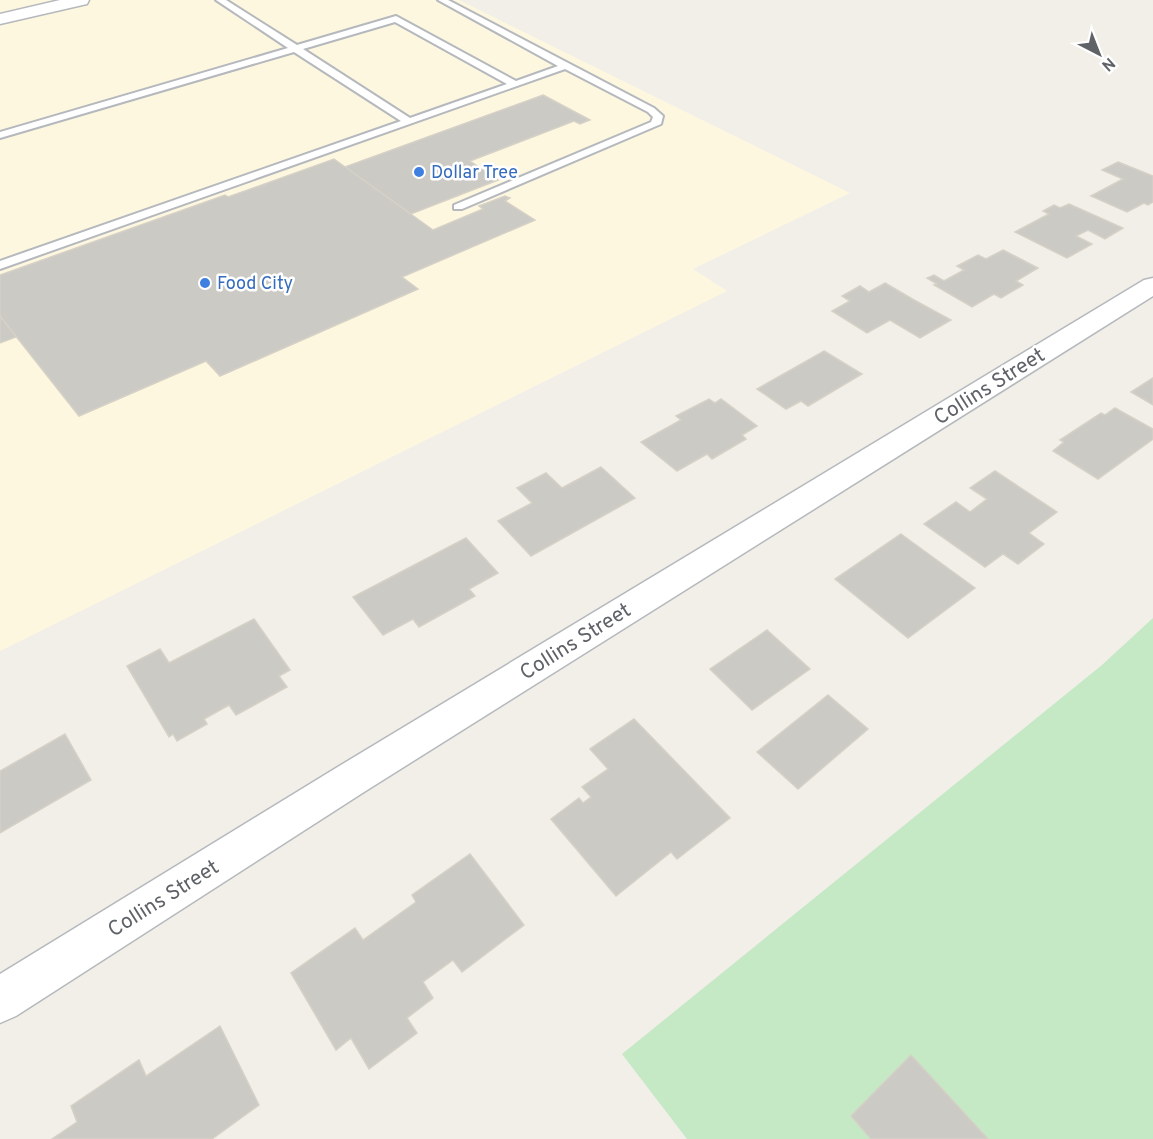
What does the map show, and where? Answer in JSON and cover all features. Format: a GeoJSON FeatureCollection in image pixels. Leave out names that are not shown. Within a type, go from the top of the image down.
{"type":"FeatureCollection","features":[{"type":"Feature","properties":{"kind":"street"},"geometry":{"type":"LineString","coordinates":[[0,19],[81,0]]}},
{"type":"Feature","properties":{"kind":"street","name":"Collins Street"},"geometry":{"type":"LineString","coordinates":[[0,1000],[350,780],[1153,285]]}},
{"type":"Feature","properties":{"kind":"lane"},"geometry":{"type":"LineString","coordinates":[[220,0],[408,121]]}},
{"type":"Feature","properties":{"kind":"lane"},"geometry":{"type":"LineString","coordinates":[[442,0],[651,110],[658,116],[656,124],[458,207]]}},
{"type":"Feature","properties":{"kind":"lane"},"geometry":{"type":"LineString","coordinates":[[0,135],[396,19],[515,84]]}},
{"type":"Feature","properties":{"kind":"lane"},"geometry":{"type":"LineString","coordinates":[[0,265],[566,66]]}},
{"type":"Feature","properties":{"kind":"shaded area"},"geometry":{"type":"Polygon","coordinates":[[[0,0],[459,0],[850,193],[693,269],[727,291],[0,651],[0,0]]]}},
{"type":"Feature","properties":{"kind":"green space"},"geometry":{"type":"Polygon","coordinates":[[[1153,618],[1153,1139],[687,1139],[622,1054],[1102,665],[1153,618]]]}},
{"type":"Feature","properties":{"kind":"building"},"geometry":{"type":"Polygon","coordinates":[[[543,95],[590,120],[580,124],[574,121],[470,161],[498,180],[411,214],[345,167],[543,95]]]}},
{"type":"Feature","properties":{"kind":"building","name":"Food City"},"geometry":{"type":"Polygon","coordinates":[[[334,159],[433,230],[483,209],[479,206],[505,196],[510,198],[505,201],[535,220],[402,277],[418,289],[220,376],[206,361],[79,416],[0,316],[0,275],[334,159]]]}},
{"type":"Feature","properties":{"kind":"building"},"geometry":{"type":"Polygon","coordinates":[[[1118,162],[1153,176],[1153,202],[1148,205],[1144,203],[1127,212],[1091,196],[1123,179],[1102,170],[1118,162]]]}},
{"type":"Feature","properties":{"kind":"building"},"geometry":{"type":"Polygon","coordinates":[[[1069,204],[1123,228],[1105,239],[1088,230],[1076,236],[1092,244],[1067,258],[1015,232],[1049,214],[1043,211],[1054,205],[1060,208],[1069,204]]]}},
{"type":"Feature","properties":{"kind":"building"},"geometry":{"type":"Polygon","coordinates":[[[1003,250],[1038,268],[1016,281],[1023,285],[1001,298],[994,294],[972,307],[934,285],[937,284],[927,278],[934,275],[944,281],[964,270],[957,266],[978,255],[986,259],[1003,250]]]}},
{"type":"Feature","properties":{"kind":"building"},"geometry":{"type":"Polygon","coordinates":[[[885,283],[951,320],[920,338],[890,320],[867,333],[832,311],[850,301],[842,296],[860,286],[869,292],[885,283]]]}},
{"type":"Feature","properties":{"kind":"building"},"geometry":{"type":"Polygon","coordinates":[[[0,316],[16,337],[0,343],[0,316]]]}},
{"type":"Feature","properties":{"kind":"building"},"geometry":{"type":"Polygon","coordinates":[[[824,351],[862,374],[808,406],[801,401],[786,409],[757,389],[824,351]]]}},
{"type":"Feature","properties":{"kind":"building"},"geometry":{"type":"Polygon","coordinates":[[[1153,378],[1153,405],[1131,392],[1153,378]]]}},
{"type":"Feature","properties":{"kind":"building"},"geometry":{"type":"Polygon","coordinates":[[[709,399],[715,403],[721,399],[757,426],[742,435],[746,439],[712,459],[707,454],[677,471],[641,442],[681,420],[676,416],[709,399]]]}},
{"type":"Feature","properties":{"kind":"building"},"geometry":{"type":"Polygon","coordinates":[[[1115,408],[1153,429],[1153,439],[1098,479],[1053,451],[1064,442],[1060,440],[1101,413],[1105,415],[1115,408]]]}},
{"type":"Feature","properties":{"kind":"building"},"geometry":{"type":"Polygon","coordinates":[[[601,467],[635,498],[531,556],[498,521],[532,503],[517,488],[546,473],[562,488],[601,467]]]}},
{"type":"Feature","properties":{"kind":"building"},"geometry":{"type":"Polygon","coordinates":[[[995,471],[1057,512],[1029,533],[1044,544],[1018,564],[1003,554],[985,567],[924,524],[956,502],[970,512],[987,499],[970,488],[995,471]]]}},
{"type":"Feature","properties":{"kind":"building"},"geometry":{"type":"Polygon","coordinates":[[[901,534],[975,588],[908,638],[835,579],[901,534]]]}},
{"type":"Feature","properties":{"kind":"building"},"geometry":{"type":"Polygon","coordinates":[[[466,538],[498,573],[469,589],[475,596],[419,627],[413,619],[383,635],[353,597],[466,538]]]}},
{"type":"Feature","properties":{"kind":"building"},"geometry":{"type":"Polygon","coordinates":[[[254,619],[290,670],[279,676],[287,687],[236,715],[229,705],[204,719],[207,724],[177,741],[173,734],[169,737],[127,666],[160,649],[169,663],[254,619]]]}},
{"type":"Feature","properties":{"kind":"building"},"geometry":{"type":"Polygon","coordinates":[[[767,630],[810,669],[752,710],[710,669],[767,630]]]}},
{"type":"Feature","properties":{"kind":"building"},"geometry":{"type":"Polygon","coordinates":[[[828,695],[868,729],[798,789],[757,752],[828,695]]]}},
{"type":"Feature","properties":{"kind":"building"},"geometry":{"type":"Polygon","coordinates":[[[634,719],[730,818],[677,859],[671,852],[616,896],[551,819],[579,798],[583,803],[591,797],[582,787],[608,769],[590,749],[634,719]]]}},
{"type":"Feature","properties":{"kind":"building"},"geometry":{"type":"Polygon","coordinates":[[[65,734],[91,780],[0,833],[0,771],[65,734]]]}},
{"type":"Feature","properties":{"kind":"building"},"geometry":{"type":"Polygon","coordinates":[[[470,854],[524,925],[462,972],[453,960],[423,982],[433,998],[407,1018],[417,1033],[369,1069],[351,1038],[336,1050],[291,973],[355,928],[363,940],[416,902],[412,895],[470,854]]]}},
{"type":"Feature","properties":{"kind":"building"},"geometry":{"type":"Polygon","coordinates":[[[220,1026],[259,1105],[212,1139],[52,1139],[77,1122],[71,1106],[139,1060],[146,1076],[220,1026]]]}},
{"type":"Feature","properties":{"kind":"building"},"geometry":{"type":"Polygon","coordinates":[[[911,1055],[988,1139],[871,1139],[851,1116],[911,1055]]]}},
{"type":"Feature","properties":{"kind":"place","name":"Dollar Tree"},"geometry":{"type":"Point","coordinates":[419,172]}},
{"type":"Feature","properties":{"kind":"place","name":"Food City"},"geometry":{"type":"Point","coordinates":[205,283]}}]}
